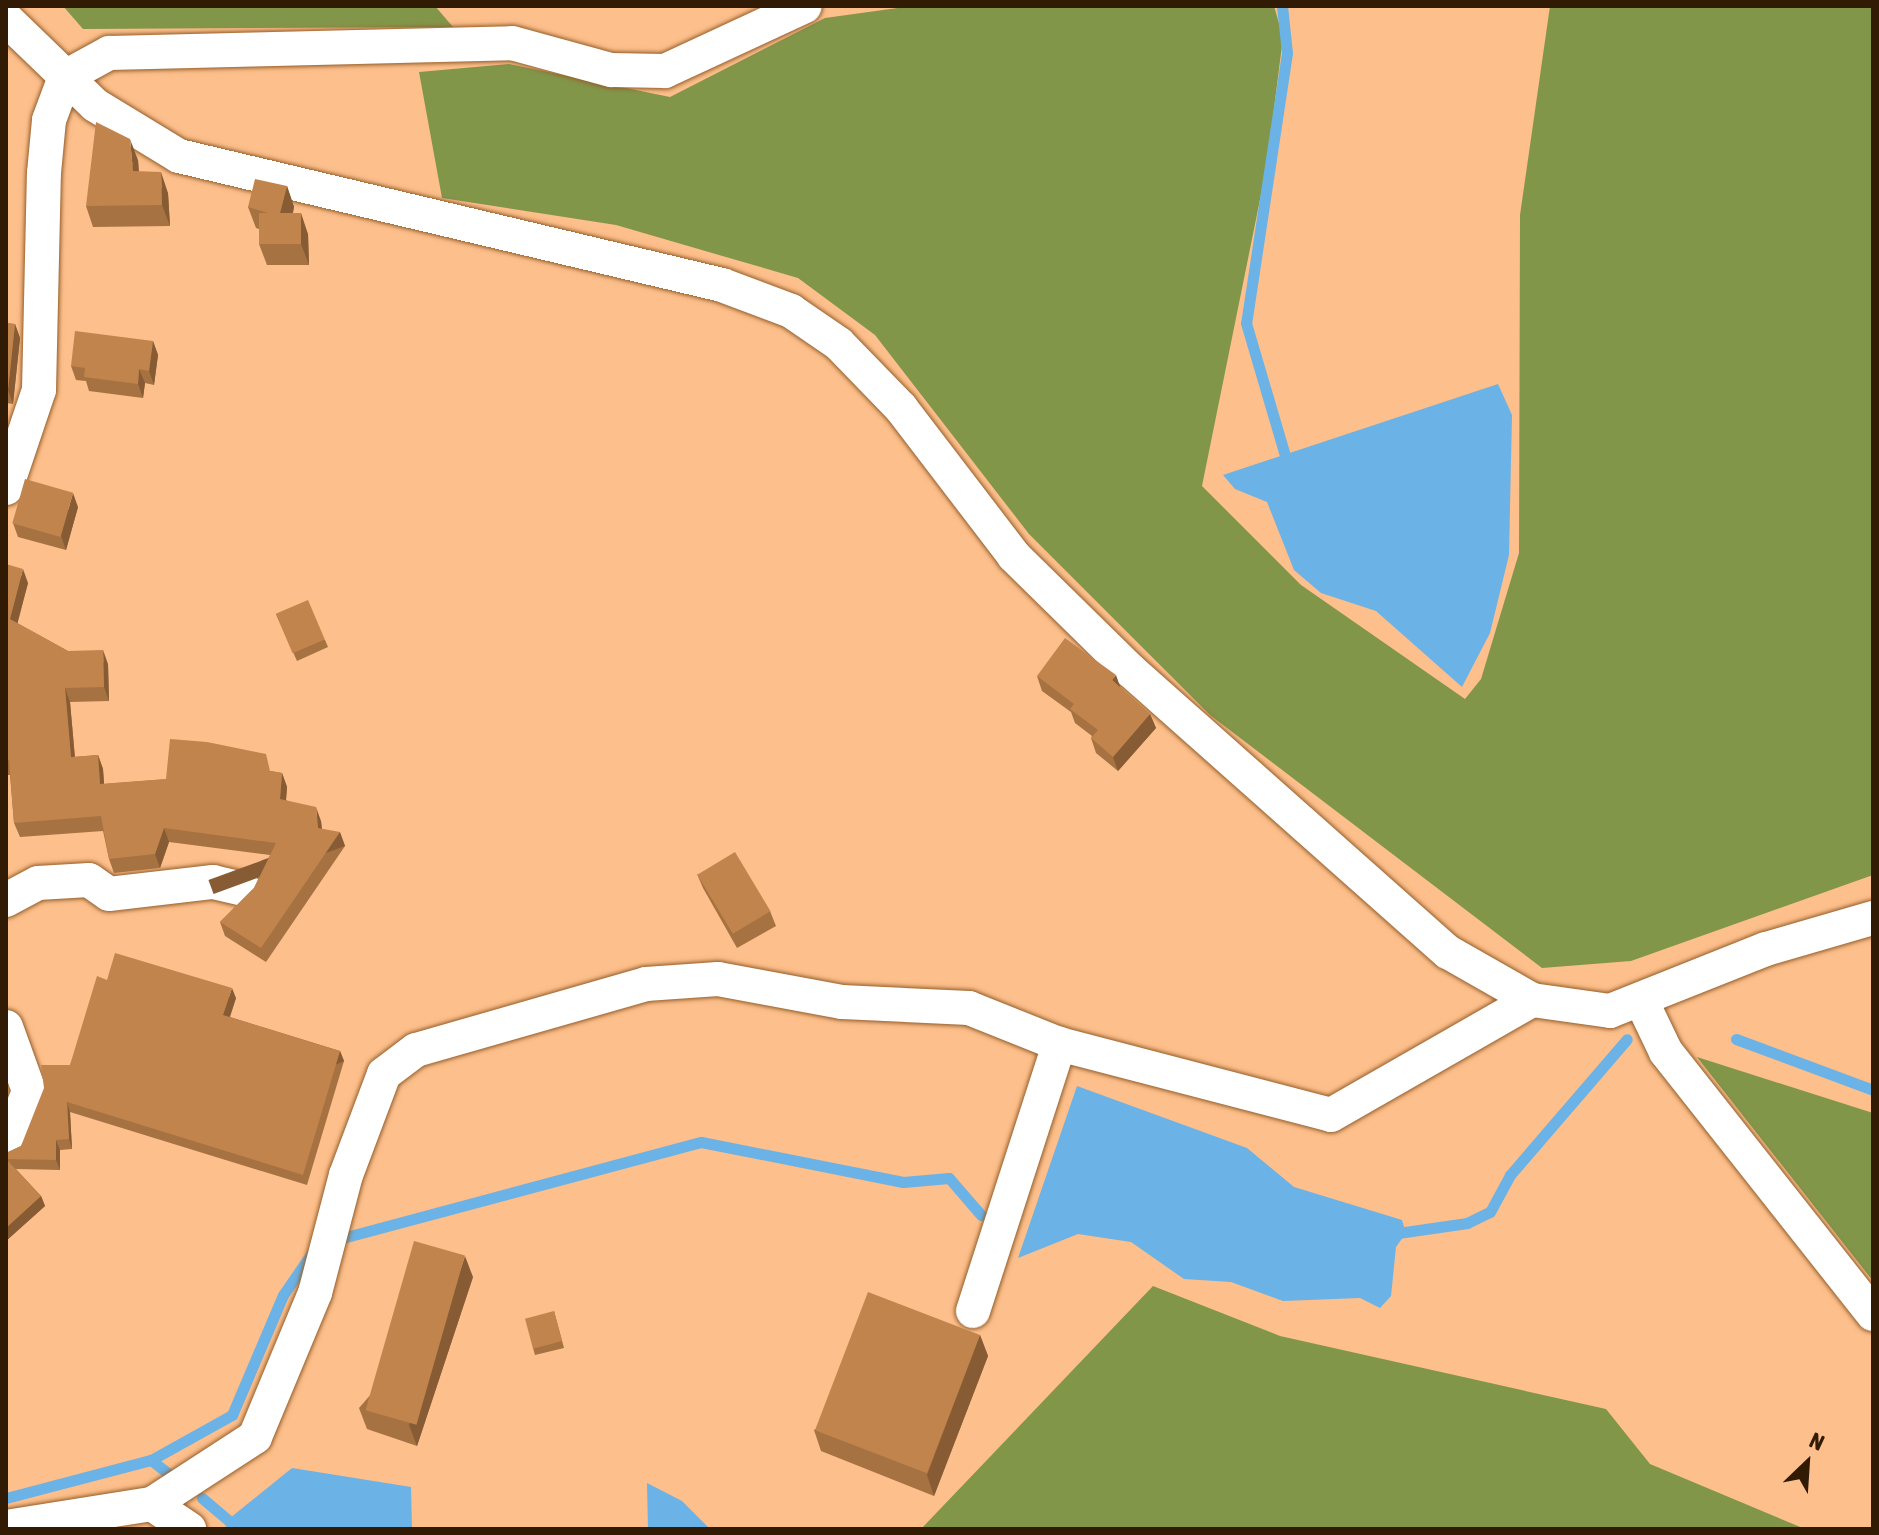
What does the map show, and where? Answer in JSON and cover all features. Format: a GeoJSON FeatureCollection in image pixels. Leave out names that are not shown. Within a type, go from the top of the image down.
{"type":"FeatureCollection","features":[{"type":"Feature","properties":{"kind":"street"},"geometry":{"type":"LineString","coordinates":[[6,488],[39,390],[44,173],[49,120],[65,77],[109,53],[512,43],[611,70],[665,71],[805,6]]}},
{"type":"Feature","properties":{"kind":"street"},"geometry":{"type":"LineString","coordinates":[[6,19],[95,105],[179,156],[722,285],[791,311],[839,344],[901,408],[1014,556],[1130,670],[1448,952],[1532,1000],[1584,1011],[1642,1002],[1766,949],[1873,918]]}},
{"type":"Feature","properties":{"kind":"street"},"geometry":{"type":"LineString","coordinates":[[6,900],[38,883],[89,880],[109,894],[213,882],[244,889]]}},
{"type":"Feature","properties":{"kind":"street"},"geometry":{"type":"LineString","coordinates":[[6,1527],[152,1504],[255,1437],[276,1400],[362,1132],[396,1061],[488,1027],[646,984],[718,979],[842,1002],[969,1008],[1059,1044],[1331,1115],[1532,1000]]}},
{"type":"Feature","properties":{"kind":"street"},"geometry":{"type":"LineString","coordinates":[[1642,1002],[1666,1052],[1873,1314]]}},
{"type":"Feature","properties":{"kind":"street"},"geometry":{"type":"LineString","coordinates":[[6,1027],[29,1091],[6,1149]]}},
{"type":"Feature","properties":{"kind":"street"},"geometry":{"type":"LineString","coordinates":[[973,1311],[1059,1044]]}},
{"type":"Feature","properties":{"kind":"street"},"geometry":{"type":"LineString","coordinates":[[152,1504],[189,1529]]}},
{"type":"Feature","properties":{"kind":"green space"},"geometry":{"type":"Polygon","coordinates":[[[63,6],[435,6],[453,27],[83,29],[63,6]]]}},
{"type":"Feature","properties":{"kind":"green space"},"geometry":{"type":"Polygon","coordinates":[[[912,6],[1274,6],[1283,37],[1267,165],[1202,486],[1301,585],[1465,699],[1481,679],[1519,553],[1520,215],[1550,6],[1873,6],[1873,875],[1631,961],[1542,968],[1210,715],[1029,534],[875,335],[798,278],[616,225],[442,198],[419,72],[509,64],[670,97],[825,18],[912,6]]]}},
{"type":"Feature","properties":{"kind":"green space"},"geometry":{"type":"Polygon","coordinates":[[[1697,1057],[1873,1113],[1873,1281],[1697,1057]]]}},
{"type":"Feature","properties":{"kind":"green space"},"geometry":{"type":"Polygon","coordinates":[[[1153,1286],[1280,1336],[1606,1409],[1650,1464],[1805,1529],[921,1529],[1153,1286]]]}},
{"type":"Feature","properties":{"kind":"water"},"geometry":{"type":"Polygon","coordinates":[[[1498,384],[1512,415],[1509,555],[1490,633],[1462,687],[1376,611],[1321,593],[1294,570],[1267,502],[1235,489],[1223,475],[1498,384]]]}},
{"type":"Feature","properties":{"kind":"water"},"geometry":{"type":"Polygon","coordinates":[[[1077,1086],[1247,1148],[1294,1187],[1402,1220],[1406,1233],[1396,1247],[1391,1296],[1380,1308],[1360,1298],[1283,1301],[1231,1282],[1184,1279],[1131,1242],[1078,1234],[1018,1258],[1077,1086]]]}},
{"type":"Feature","properties":{"kind":"water"},"geometry":{"type":"Polygon","coordinates":[[[292,1468],[411,1487],[412,1529],[228,1529],[224,1523],[292,1468]]]}},
{"type":"Feature","properties":{"kind":"water"},"geometry":{"type":"Polygon","coordinates":[[[647,1483],[682,1501],[710,1529],[648,1529],[647,1483]]]}},
{"type":"Feature","properties":{"kind":"building"},"geometry":{"type":"Polygon","coordinates":[[[96,122],[130,139],[133,171],[161,172],[162,205],[86,206],[96,122]]]}},
{"type":"Feature","properties":{"kind":"building"},"geometry":{"type":"Polygon","coordinates":[[[255,179],[287,186],[280,213],[301,213],[301,244],[259,244],[259,213],[268,213],[248,207],[255,179]]]}},
{"type":"Feature","properties":{"kind":"building"},"geometry":{"type":"Polygon","coordinates":[[[6,323],[15,324],[8,390],[6,389],[6,323]]]}},
{"type":"Feature","properties":{"kind":"building"},"geometry":{"type":"Polygon","coordinates":[[[75,331],[153,341],[149,371],[139,369],[138,384],[84,377],[85,368],[71,366],[75,331]]]}},
{"type":"Feature","properties":{"kind":"building"},"geometry":{"type":"Polygon","coordinates":[[[25,479],[73,493],[60,537],[12,523],[25,479]]]}},
{"type":"Feature","properties":{"kind":"building"},"geometry":{"type":"Polygon","coordinates":[[[6,564],[23,569],[10,619],[68,651],[103,650],[104,687],[65,688],[71,757],[98,755],[100,784],[166,779],[170,739],[207,742],[266,754],[270,771],[282,773],[280,799],[316,807],[318,828],[340,832],[261,948],[220,922],[254,888],[276,843],[164,828],[155,854],[109,859],[101,816],[14,823],[9,760],[6,761],[6,564]]]}},
{"type":"Feature","properties":{"kind":"building"},"geometry":{"type":"Polygon","coordinates":[[[308,600],[325,640],[293,653],[276,614],[308,600]]]}},
{"type":"Feature","properties":{"kind":"building"},"geometry":{"type":"Polygon","coordinates":[[[1065,638],[1116,675],[1112,680],[1150,714],[1113,757],[1091,738],[1098,730],[1070,709],[1074,704],[1037,676],[1065,638]]]}},
{"type":"Feature","properties":{"kind":"building"},"geometry":{"type":"Polygon","coordinates":[[[735,852],[771,911],[733,934],[697,875],[735,852]]]}},
{"type":"Feature","properties":{"kind":"building"},"geometry":{"type":"Polygon","coordinates":[[[115,953],[232,988],[223,1015],[340,1051],[303,1175],[67,1102],[69,1139],[56,1140],[56,1160],[6,1159],[6,1153],[21,1146],[44,1088],[41,1065],[70,1065],[97,976],[107,980],[115,953]]]}},
{"type":"Feature","properties":{"kind":"building"},"geometry":{"type":"Polygon","coordinates":[[[6,1159],[41,1196],[6,1228],[6,1159]]]}},
{"type":"Feature","properties":{"kind":"building"},"geometry":{"type":"Polygon","coordinates":[[[414,1241],[465,1256],[416,1425],[365,1410],[414,1241]]]}},
{"type":"Feature","properties":{"kind":"building"},"geometry":{"type":"Polygon","coordinates":[[[868,1292],[980,1335],[927,1473],[815,1430],[868,1292]]]}},
{"type":"Feature","properties":{"kind":"building"},"geometry":{"type":"Polygon","coordinates":[[[554,1311],[562,1341],[533,1349],[525,1319],[554,1311]]]}},
{"type":"Feature","properties":{"kind":"waterway"},"geometry":{"type":"LineString","coordinates":[[1282,6],[1287,53],[1246,323],[1288,466]]}},
{"type":"Feature","properties":{"kind":"waterway"},"geometry":{"type":"LineString","coordinates":[[1391,1234],[1467,1223],[1490,1212],[1510,1175],[1627,1039]]}},
{"type":"Feature","properties":{"kind":"waterway"},"geometry":{"type":"LineString","coordinates":[[1736,1039],[1873,1090]]}},
{"type":"Feature","properties":{"kind":"waterway"},"geometry":{"type":"LineString","coordinates":[[335,1240],[701,1142],[903,1182],[949,1178],[981,1215]]}},
{"type":"Feature","properties":{"kind":"waterway"},"geometry":{"type":"LineString","coordinates":[[6,1498],[151,1460],[232,1415],[283,1295],[314,1250]]}},
{"type":"Feature","properties":{"kind":"waterway"},"geometry":{"type":"LineString","coordinates":[[151,1460],[174,1478]]}},
{"type":"Feature","properties":{"kind":"waterway"},"geometry":{"type":"LineString","coordinates":[[202,1498],[234,1525]]}}]}
